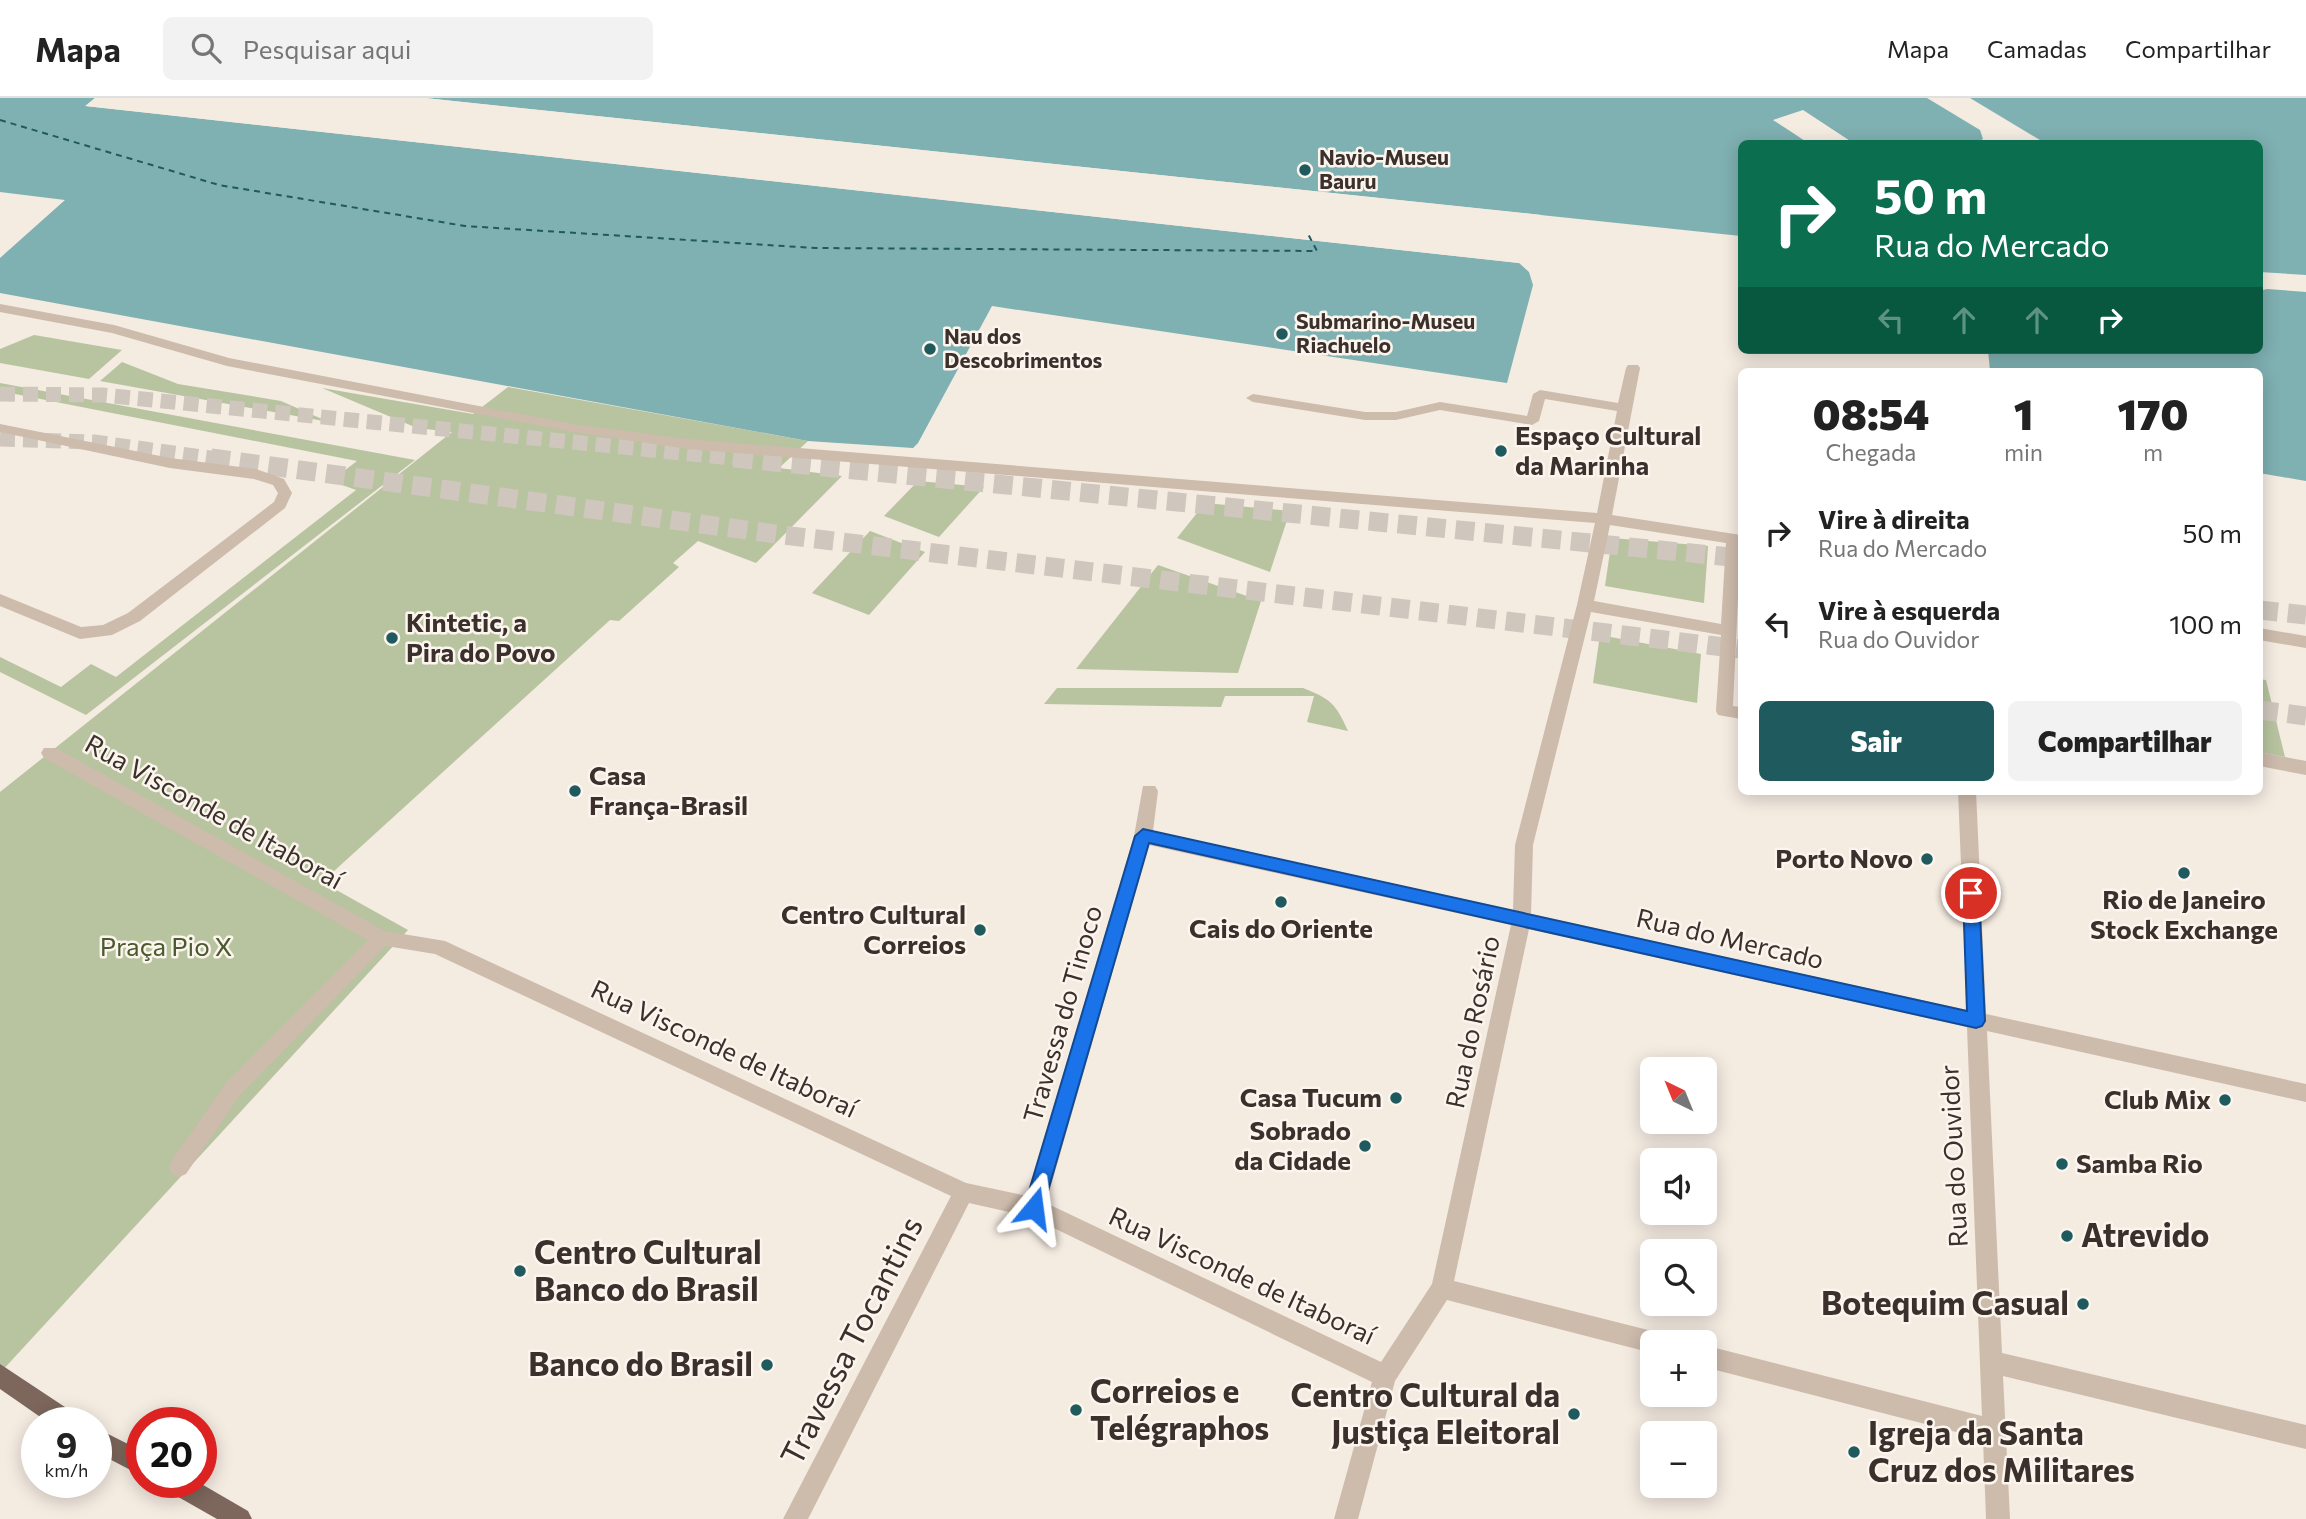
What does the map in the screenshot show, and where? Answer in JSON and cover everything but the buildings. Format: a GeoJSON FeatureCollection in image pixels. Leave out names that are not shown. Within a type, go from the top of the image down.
{"type":"FeatureCollection","features":[{"type":"Feature","properties":{"kind":"main road"},"geometry":{"type":"LineString","coordinates":[[0,1375],[46,1407]]}},
{"type":"Feature","properties":{"kind":"main road"},"geometry":{"type":"LineString","coordinates":[[203,1498],[240,1519]]}},
{"type":"Feature","properties":{"kind":"street"},"geometry":{"type":"LineString","coordinates":[[0,308],[114,329],[228,362],[536,421],[688,444],[1604,519],[1738,541]]}},
{"type":"Feature","properties":{"kind":"street","name":"Rua do Rosário"},"geometry":{"type":"LineString","coordinates":[[1346,1519],[1385,1376],[1442,1289],[1522,919],[1524,845],[1585,606],[1633,368]]}},
{"type":"Feature","properties":{"kind":"street"},"geometry":{"type":"LineString","coordinates":[[1253,398],[1365,416],[1396,416],[1440,406],[1532,421],[1540,394],[1624,408]]}},
{"type":"Feature","properties":{"kind":"street"},"geometry":{"type":"LineString","coordinates":[[0,428],[170,463],[256,474],[279,482],[285,493],[280,505],[134,617],[106,631],[80,633],[0,600]]}},
{"type":"Feature","properties":{"kind":"street"},"geometry":{"type":"LineString","coordinates":[[1738,542],[1734,543],[1724,711],[1738,713]]}},
{"type":"Feature","properties":{"kind":"street"},"geometry":{"type":"LineString","coordinates":[[1585,606],[1729,631]]}},
{"type":"Feature","properties":{"kind":"street"},"geometry":{"type":"LineString","coordinates":[[2263,623],[2306,629]]}},
{"type":"Feature","properties":{"kind":"street"},"geometry":{"type":"LineString","coordinates":[[2263,635],[2306,642]]}},
{"type":"Feature","properties":{"kind":"street","name":"Rua Visconde de Itaboraí"},"geometry":{"type":"LineString","coordinates":[[50,753],[382,938],[438,947],[964,1192],[1034,1208],[1385,1376]]}},
{"type":"Feature","properties":{"kind":"street"},"geometry":{"type":"LineString","coordinates":[[2263,760],[2306,768]]}},
{"type":"Feature","properties":{"kind":"street","name":"Travessa do Tinoco"},"geometry":{"type":"LineString","coordinates":[[1034,1208],[1143,836],[1149,791]]}},
{"type":"Feature","properties":{"kind":"street","name":"Rua do Ouvidor"},"geometry":{"type":"LineString","coordinates":[[1967,795],[1992,1362],[1992,1430],[1998,1519]]}},
{"type":"Feature","properties":{"kind":"street","name":"Rua do Mercado"},"geometry":{"type":"LineString","coordinates":[[1143,836],[2306,1093]]}},
{"type":"Feature","properties":{"kind":"street"},"geometry":{"type":"LineString","coordinates":[[179,1167],[233,1088],[382,938]]}},
{"type":"Feature","properties":{"kind":"street","name":"Travessa Tocantins"},"geometry":{"type":"LineString","coordinates":[[795,1519],[964,1192]]}},
{"type":"Feature","properties":{"kind":"street"},"geometry":{"type":"LineString","coordinates":[[1442,1289],[1640,1339]]}},
{"type":"Feature","properties":{"kind":"street"},"geometry":{"type":"LineString","coordinates":[[1717,1359],[1992,1430]]}},
{"type":"Feature","properties":{"kind":"street"},"geometry":{"type":"LineString","coordinates":[[1992,1362],[2306,1437]]}},
{"type":"Feature","properties":{"kind":"green space"},"geometry":{"type":"Polygon","coordinates":[[[34,335],[122,350],[89,379],[0,363],[0,349],[34,335]]]}},
{"type":"Feature","properties":{"kind":"green space"},"geometry":{"type":"Polygon","coordinates":[[[122,362],[178,384],[281,401],[329,422],[100,381],[122,362]]]}},
{"type":"Feature","properties":{"kind":"green space"},"geometry":{"type":"Polygon","coordinates":[[[0,383],[415,460],[86,715],[0,672],[0,657],[61,687],[91,664],[116,677],[356,490],[331,481],[357,461],[0,391],[0,383]]]}},
{"type":"Feature","properties":{"kind":"green space","name":"Praça Pio X"},"geometry":{"type":"Polygon","coordinates":[[[508,387],[808,441],[779,468],[842,476],[756,563],[698,541],[673,563],[679,567],[619,621],[610,620],[322,882],[408,930],[0,1373],[0,792],[452,432],[417,428],[322,388],[473,414],[508,387]]]}},
{"type":"Feature","properties":{"kind":"green space"},"geometry":{"type":"Polygon","coordinates":[[[918,481],[984,487],[939,537],[884,516],[918,481]]]}},
{"type":"Feature","properties":{"kind":"green space"},"geometry":{"type":"Polygon","coordinates":[[[1205,503],[1290,511],[1270,572],[1177,538],[1205,503]]]}},
{"type":"Feature","properties":{"kind":"green space"},"geometry":{"type":"Polygon","coordinates":[[[870,531],[925,552],[869,615],[812,593],[870,531]]]}},
{"type":"Feature","properties":{"kind":"green space"},"geometry":{"type":"Polygon","coordinates":[[[1612,538],[1708,546],[1704,603],[1605,586],[1612,538]]]}},
{"type":"Feature","properties":{"kind":"green space"},"geometry":{"type":"Polygon","coordinates":[[[1158,565],[1261,601],[1238,673],[1076,669],[1158,565]]]}},
{"type":"Feature","properties":{"kind":"green space"},"geometry":{"type":"Polygon","coordinates":[[[1600,635],[1701,654],[1697,703],[1593,683],[1600,635]]]}},
{"type":"Feature","properties":{"kind":"green space"},"geometry":{"type":"Polygon","coordinates":[[[2263,680],[2266,680],[2285,757],[2263,753],[2263,680]]]}},
{"type":"Feature","properties":{"kind":"green space"},"geometry":{"type":"Polygon","coordinates":[[[1057,688],[1303,688],[1332,704],[1348,731],[1307,722],[1314,696],[1225,696],[1221,707],[1044,704],[1057,688]]]}},
{"type":"Feature","properties":{"kind":"water"},"geometry":{"type":"Polygon","coordinates":[[[0,98],[95,98],[86,106],[1519,263],[1529,272],[1533,285],[1507,383],[992,306],[913,448],[808,441],[0,293],[0,258],[65,200],[0,192],[0,98]]]}},
{"type":"Feature","properties":{"kind":"water"},"geometry":{"type":"Polygon","coordinates":[[[425,98],[1927,98],[1980,130],[1981,140],[1848,140],[1804,111],[1774,120],[1804,140],[1738,140],[1738,236],[425,98]]]}},
{"type":"Feature","properties":{"kind":"water"},"geometry":{"type":"Polygon","coordinates":[[[1970,98],[2306,98],[2306,275],[2263,272],[2263,140],[2040,140],[1970,98]]]}},
{"type":"Feature","properties":{"kind":"water"},"geometry":{"type":"Polygon","coordinates":[[[2263,290],[2306,292],[2306,481],[2263,474],[2263,368],[1990,368],[1988,354],[2263,354],[2263,290]]]}},
{"type":"Feature","properties":{"kind":"pier"},"geometry":{"type":"Polygon","coordinates":[[[99,98],[94,104],[1520,260],[1519,263],[85,106],[99,98]]]}},
{"type":"Feature","properties":{"kind":"pier"},"geometry":{"type":"Polygon","coordinates":[[[422,98],[1542,215],[1540,218],[425,101],[422,98]]]}},
{"type":"Feature","properties":{"kind":"pier"},"geometry":{"type":"Polygon","coordinates":[[[1803,110],[1848,140],[1841,140],[1803,114],[1781,121],[1806,140],[1773,120],[1803,110]]]}},
{"type":"Feature","properties":{"kind":"ferry route"},"geometry":{"type":"LineString","coordinates":[[0,120],[219,185],[465,226],[815,248],[1317,251],[1308,234]]}},
{"type":"Feature","properties":{"kind":"tunnel"},"geometry":{"type":"LineString","coordinates":[[0,394],[102,395],[752,460]]}},
{"type":"Feature","properties":{"kind":"tunnel"},"geometry":{"type":"LineString","coordinates":[[0,439],[94,442],[224,460]]}},
{"type":"Feature","properties":{"kind":"tunnel"},"geometry":{"type":"LineString","coordinates":[[211,458],[783,535],[1738,649]]}},
{"type":"Feature","properties":{"kind":"tunnel"},"geometry":{"type":"LineString","coordinates":[[734,458],[1738,558]]}},
{"type":"Feature","properties":{"kind":"tunnel"},"geometry":{"type":"LineString","coordinates":[[2263,610],[2306,615]]}},
{"type":"Feature","properties":{"kind":"tunnel"},"geometry":{"type":"LineString","coordinates":[[2263,711],[2306,716]]}},
{"type":"Feature","properties":{"kind":"place","name":"Navio-Museu Bauru"},"geometry":{"type":"Point","coordinates":[1305,170]}},
{"type":"Feature","properties":{"kind":"place","name":"Submarino-Museu Riachuelo"},"geometry":{"type":"Point","coordinates":[1282,334]}},
{"type":"Feature","properties":{"kind":"place","name":"Nau dos Descobrimentos"},"geometry":{"type":"Point","coordinates":[930,349]}},
{"type":"Feature","properties":{"kind":"place","name":"Espaço Cultural da Marinha"},"geometry":{"type":"Point","coordinates":[1501,451]}},
{"type":"Feature","properties":{"kind":"place","name":"Kintetic, a Pira do Povo"},"geometry":{"type":"Point","coordinates":[392,638]}},
{"type":"Feature","properties":{"kind":"place","name":"Casa França-Brasil"},"geometry":{"type":"Point","coordinates":[575,791]}},
{"type":"Feature","properties":{"kind":"place","name":"Porto Novo"},"geometry":{"type":"Point","coordinates":[1927,859]}},
{"type":"Feature","properties":{"kind":"place","name":"Rio de Janeiro Stock Exchange"},"geometry":{"type":"Point","coordinates":[2184,873]}},
{"type":"Feature","properties":{"kind":"place","name":"Cais do Oriente"},"geometry":{"type":"Point","coordinates":[1281,902]}},
{"type":"Feature","properties":{"kind":"place","name":"Centro Cultural Correios"},"geometry":{"type":"Point","coordinates":[980,930]}},
{"type":"Feature","properties":{"kind":"place","name":"Casa Tucum"},"geometry":{"type":"Point","coordinates":[1396,1098]}},
{"type":"Feature","properties":{"kind":"place","name":"Club Mix"},"geometry":{"type":"Point","coordinates":[2225,1100]}},
{"type":"Feature","properties":{"kind":"place","name":"Sobrado da Cidade"},"geometry":{"type":"Point","coordinates":[1365,1146]}},
{"type":"Feature","properties":{"kind":"place","name":"Samba Rio"},"geometry":{"type":"Point","coordinates":[2062,1164]}},
{"type":"Feature","properties":{"kind":"place","name":"Atrevido"},"geometry":{"type":"Point","coordinates":[2067,1236]}},
{"type":"Feature","properties":{"kind":"place","name":"Centro Cultural Banco do Brasil"},"geometry":{"type":"Point","coordinates":[520,1271]}},
{"type":"Feature","properties":{"kind":"place","name":"Botequim Casual"},"geometry":{"type":"Point","coordinates":[2083,1304]}},
{"type":"Feature","properties":{"kind":"place","name":"Banco do Brasil"},"geometry":{"type":"Point","coordinates":[767,1365]}},
{"type":"Feature","properties":{"kind":"place","name":"Correios e Telégraphos"},"geometry":{"type":"Point","coordinates":[1076,1410]}},
{"type":"Feature","properties":{"kind":"place","name":"Centro Cultural da Justiça Eleitoral"},"geometry":{"type":"Point","coordinates":[1574,1414]}},
{"type":"Feature","properties":{"kind":"place","name":"Igreja da Santa Cruz dos Militares"},"geometry":{"type":"Point","coordinates":[1854,1452]}},
{"type":"Feature","properties":{"kind":"route"},"geometry":{"type":"LineString","coordinates":[[1034,1208],[1143,836],[1976,1021],[1971,893]]}}]}
